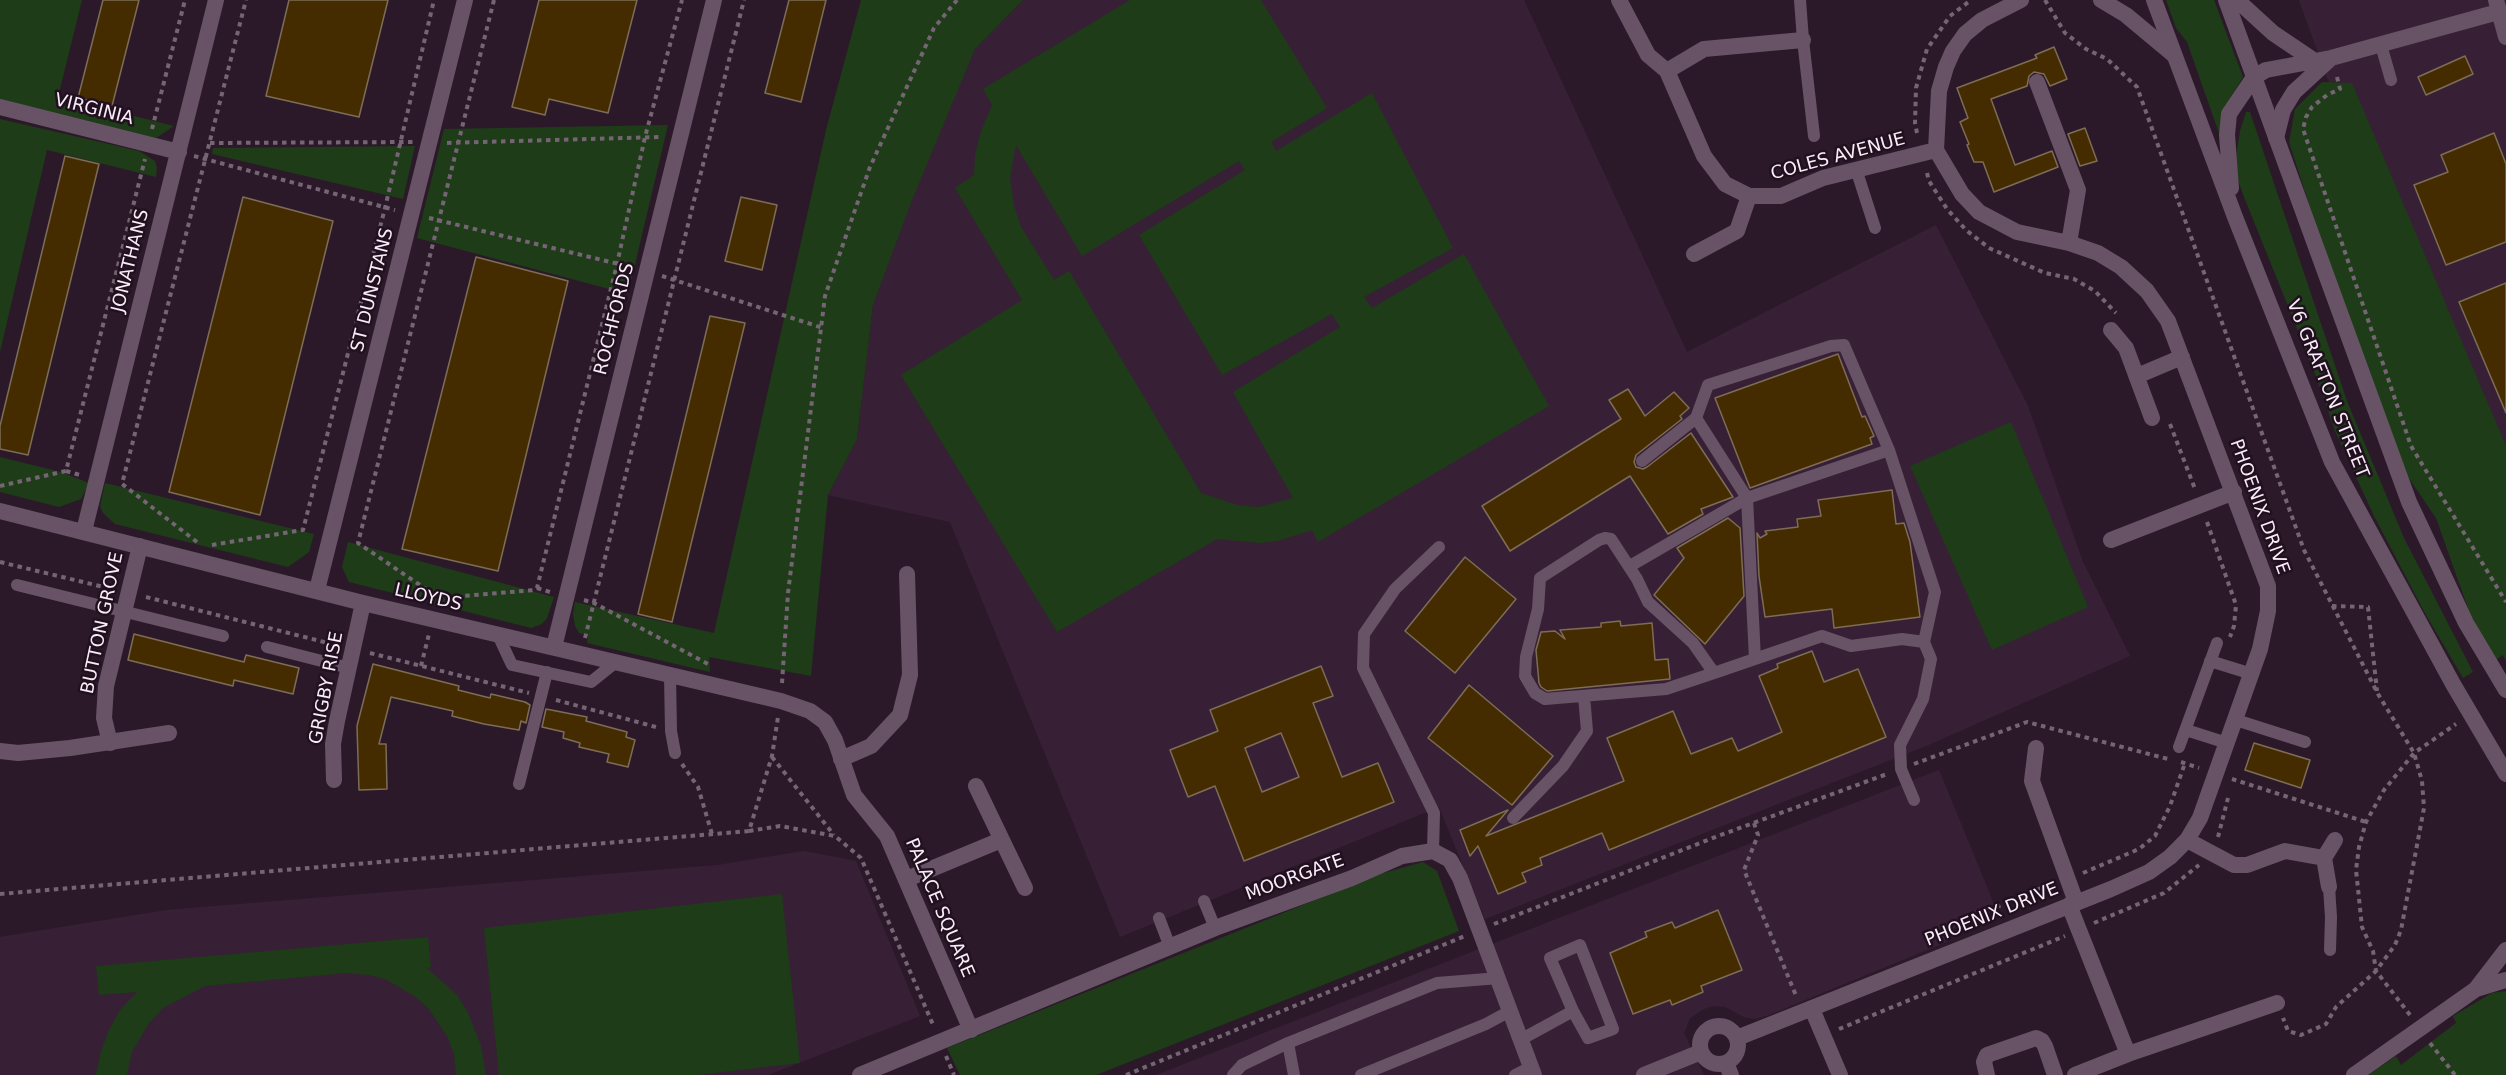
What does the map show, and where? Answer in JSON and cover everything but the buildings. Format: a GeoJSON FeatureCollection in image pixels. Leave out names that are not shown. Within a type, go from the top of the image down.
{"type":"FeatureCollection","features":[{"type":"Feature","properties":{"kind":"street","name":"JONATHANS"},"geometry":{"type":"LineString","coordinates":[[84,531],[216,0]]}},
{"type":"Feature","properties":{"kind":"street","name":"ST DUNSTANS"},"geometry":{"type":"LineString","coordinates":[[317,590],[465,0]]}},
{"type":"Feature","properties":{"kind":"street","name":"ROCHFORDS"},"geometry":{"type":"LineString","coordinates":[[554,647],[714,0]]}},
{"type":"Feature","properties":{"kind":"street","name":"COLES AVENUE"},"geometry":{"type":"LineString","coordinates":[[1619,0],[1648,56],[1667,71],[1704,156],[1725,184],[1749,196],[1781,196],[1823,178],[1929,152]]}},
{"type":"Feature","properties":{"kind":"street"},"geometry":{"type":"LineString","coordinates":[[1929,152],[1939,91],[1953,51],[1965,34],[1982,20],[2021,0]]}},
{"type":"Feature","properties":{"kind":"street"},"geometry":{"type":"LineString","coordinates":[[2101,0],[2126,15],[2174,55]]}},
{"type":"Feature","properties":{"kind":"street","name":"V6 GRAFTON STREET"},"geometry":{"type":"LineString","coordinates":[[2154,0],[2235,217],[2332,462],[2453,684],[2506,774]]}},
{"type":"Feature","properties":{"kind":"street","name":"V6 GRAFTON STREET"},"geometry":{"type":"LineString","coordinates":[[2226,0],[2409,502],[2466,622],[2506,690]]}},
{"type":"Feature","properties":{"kind":"street"},"geometry":{"type":"LineString","coordinates":[[2237,0],[2273,33],[2313,60]]}},
{"type":"Feature","properties":{"kind":"street"},"geometry":{"type":"LineString","coordinates":[[2235,217],[2228,162],[2229,114],[2254,77],[2266,70],[2331,58],[2381,45],[2497,6],[2506,37]]}},
{"type":"Feature","properties":{"kind":"street"},"geometry":{"type":"LineString","coordinates":[[1667,71],[1704,49],[1803,40]]}},
{"type":"Feature","properties":{"kind":"street"},"geometry":{"type":"LineString","coordinates":[[2277,138],[2283,110],[2294,92],[2331,58]]}},
{"type":"Feature","properties":{"kind":"street"},"geometry":{"type":"LineString","coordinates":[[2037,82],[2078,190],[2069,243]]}},
{"type":"Feature","properties":{"kind":"street","name":"VIRGINIA"},"geometry":{"type":"LineString","coordinates":[[0,107],[179,152]]}},
{"type":"Feature","properties":{"kind":"street","name":"PHOENIX DRIVE"},"geometry":{"type":"LineString","coordinates":[[1737,1038],[2073,904],[2149,872],[2170,857],[2187,840],[2200,818],[2214,773],[2236,720],[2260,649],[2268,610],[2268,586],[2168,321],[2147,291],[2121,267],[2098,253],[2069,243],[2017,232],[1978,212],[1929,152]]}},
{"type":"Feature","properties":{"kind":"street","name":"COLES AVENUE"},"geometry":{"type":"LineString","coordinates":[[1694,254],[1737,231],[1749,196]]}},
{"type":"Feature","properties":{"kind":"street"},"geometry":{"type":"LineString","coordinates":[[2116,324],[2137,375],[2159,417]]}},
{"type":"Feature","properties":{"kind":"street"},"geometry":{"type":"LineString","coordinates":[[2137,375],[2182,357]]}},
{"type":"Feature","properties":{"kind":"street"},"geometry":{"type":"LineString","coordinates":[[2111,540],[2234,492]]}},
{"type":"Feature","properties":{"kind":"street","name":"LLOYDS"},"geometry":{"type":"LineString","coordinates":[[0,511],[363,603],[781,701],[818,716],[825,722],[835,740]]}},
{"type":"Feature","properties":{"kind":"street","name":"BUTTON GROVE"},"geometry":{"type":"LineString","coordinates":[[110,743],[104,718],[106,686],[140,546]]}},
{"type":"Feature","properties":{"kind":"street"},"geometry":{"type":"LineString","coordinates":[[842,759],[871,746],[900,716],[910,675],[907,574]]}},
{"type":"Feature","properties":{"kind":"street","name":"GRIGBY RISE"},"geometry":{"type":"LineString","coordinates":[[334,780],[333,744],[363,603]]}},
{"type":"Feature","properties":{"kind":"street"},"geometry":{"type":"LineString","coordinates":[[0,751],[18,753],[110,743],[169,733]]}},
{"type":"Feature","properties":{"kind":"street","name":"PALACE SQUARE"},"geometry":{"type":"LineString","coordinates":[[835,740],[854,795],[871,819],[887,836],[970,1030]]}},
{"type":"Feature","properties":{"kind":"street"},"geometry":{"type":"LineString","coordinates":[[2036,748],[2032,781],[2067,879],[2073,904],[2128,1054]]}},
{"type":"Feature","properties":{"kind":"street"},"geometry":{"type":"LineString","coordinates":[[976,786],[1025,888]]}},
{"type":"Feature","properties":{"kind":"street"},"geometry":{"type":"LineString","coordinates":[[907,879],[1000,840]]}},
{"type":"Feature","properties":{"kind":"street"},"geometry":{"type":"LineString","coordinates":[[2187,840],[2234,865],[2247,865],[2285,851],[2324,858]]}},
{"type":"Feature","properties":{"kind":"street"},"geometry":{"type":"LineString","coordinates":[[2329,887],[2324,858],[2336,840]]}},
{"type":"Feature","properties":{"kind":"street"},"geometry":{"type":"LineString","coordinates":[[1433,851],[1450,860],[1460,878],[1532,1071]]}},
{"type":"Feature","properties":{"kind":"street","name":"MOORGATE"},"geometry":{"type":"LineString","coordinates":[[860,1075],[1215,928],[1352,878],[1402,856],[1433,851]]}},
{"type":"Feature","properties":{"kind":"street"},"geometry":{"type":"LineString","coordinates":[[2354,1075],[2476,989],[2506,950]]}},
{"type":"Feature","properties":{"kind":"street"},"geometry":{"type":"LineString","coordinates":[[2476,989],[2506,980]]}},
{"type":"Feature","properties":{"kind":"street"},"geometry":{"type":"LineString","coordinates":[[2075,1075],[2128,1054],[2277,1003]]}},
{"type":"Feature","properties":{"kind":"street"},"geometry":{"type":"LineString","coordinates":[[1807,1011],[1840,1075]]}},
{"type":"Feature","properties":{"kind":"street"},"geometry":{"type":"LineString","coordinates":[[1722,1025],[1732,1030],[1737,1038],[1738,1048],[1728,1069],[1707,1060],[1701,1052],[1700,1042],[1704,1032],[1712,1026],[1722,1025]]}},
{"type":"Feature","properties":{"kind":"street"},"geometry":{"type":"LineString","coordinates":[[1987,1075],[1984,1062],[1987,1055],[2036,1038],[2045,1046],[2055,1075]]}},
{"type":"Feature","properties":{"kind":"street"},"geometry":{"type":"LineString","coordinates":[[1644,1075],[1701,1052]]}},
{"type":"Feature","properties":{"kind":"lane"},"geometry":{"type":"LineString","coordinates":[[1800,0],[1815,136]]}},
{"type":"Feature","properties":{"kind":"lane"},"geometry":{"type":"LineString","coordinates":[[2381,45],[2391,80]]}},
{"type":"Feature","properties":{"kind":"lane"},"geometry":{"type":"LineString","coordinates":[[1856,169],[1875,228]]}},
{"type":"Feature","properties":{"kind":"lane"},"geometry":{"type":"LineString","coordinates":[[1642,460],[1696,418],[1708,385],[1838,344],[1844,345],[1889,450],[1935,592],[1924,642],[1931,659],[1923,699],[1900,745],[1901,769],[1914,800]]}},
{"type":"Feature","properties":{"kind":"lane"},"geometry":{"type":"LineString","coordinates":[[1696,418],[1747,498],[1755,659]]}},
{"type":"Feature","properties":{"kind":"lane"},"geometry":{"type":"LineString","coordinates":[[1630,567],[1747,498],[1889,450]]}},
{"type":"Feature","properties":{"kind":"lane"},"geometry":{"type":"LineString","coordinates":[[1714,673],[1693,643],[1648,602],[1630,567],[1611,539],[1605,538],[1540,578],[1538,609],[1526,657],[1525,676],[1535,693],[1545,699],[1666,689],[1714,673],[1822,636],[1851,646],[1902,639],[1924,642]]}},
{"type":"Feature","properties":{"kind":"lane"},"geometry":{"type":"LineString","coordinates":[[1433,851],[1434,813],[1363,668],[1364,634],[1395,589],[1439,547]]}},
{"type":"Feature","properties":{"kind":"lane"},"geometry":{"type":"LineString","coordinates":[[17,585],[223,636]]}},
{"type":"Feature","properties":{"kind":"lane"},"geometry":{"type":"LineString","coordinates":[[498,634],[512,665],[591,682],[616,662]]}},
{"type":"Feature","properties":{"kind":"lane"},"geometry":{"type":"LineString","coordinates":[[2180,747],[2191,731],[2215,663],[2217,643]]}},
{"type":"Feature","properties":{"kind":"lane"},"geometry":{"type":"LineString","coordinates":[[267,647],[349,668]]}},
{"type":"Feature","properties":{"kind":"lane"},"geometry":{"type":"LineString","coordinates":[[2215,663],[2252,675]]}},
{"type":"Feature","properties":{"kind":"lane"},"geometry":{"type":"LineString","coordinates":[[519,784],[547,672]]}},
{"type":"Feature","properties":{"kind":"lane"},"geometry":{"type":"LineString","coordinates":[[670,675],[671,731],[675,753]]}},
{"type":"Feature","properties":{"kind":"lane"},"geometry":{"type":"LineString","coordinates":[[1513,818],[1563,766],[1587,731],[1584,696]]}},
{"type":"Feature","properties":{"kind":"lane"},"geometry":{"type":"LineString","coordinates":[[2236,720],[2305,742]]}},
{"type":"Feature","properties":{"kind":"lane"},"geometry":{"type":"LineString","coordinates":[[2191,731],[2227,743]]}},
{"type":"Feature","properties":{"kind":"lane"},"geometry":{"type":"LineString","coordinates":[[2329,887],[2330,950]]}},
{"type":"Feature","properties":{"kind":"lane"},"geometry":{"type":"LineString","coordinates":[[1204,901],[1215,928]]}},
{"type":"Feature","properties":{"kind":"lane"},"geometry":{"type":"LineString","coordinates":[[1159,918],[1170,947]]}},
{"type":"Feature","properties":{"kind":"lane"},"geometry":{"type":"LineString","coordinates":[[1580,945],[1613,1029],[1588,1038],[1573,1011],[1550,958],[1580,945]]}},
{"type":"Feature","properties":{"kind":"lane"},"geometry":{"type":"LineString","coordinates":[[1233,1075],[1242,1065],[1288,1042],[1437,983],[1499,978]]}},
{"type":"Feature","properties":{"kind":"lane"},"geometry":{"type":"LineString","coordinates":[[1361,1075],[1486,1024],[1510,1011]]}},
{"type":"Feature","properties":{"kind":"lane"},"geometry":{"type":"LineString","coordinates":[[1520,1040],[1573,1011]]}},
{"type":"Feature","properties":{"kind":"lane"},"geometry":{"type":"LineString","coordinates":[[1288,1042],[1294,1075]]}},
{"type":"Feature","properties":{"kind":"lane"},"geometry":{"type":"LineString","coordinates":[[1515,1075],[1532,1071]]}},
{"type":"Feature","properties":{"kind":"path"},"geometry":{"type":"LineString","coordinates":[[0,486],[66,471],[185,0]]}},
{"type":"Feature","properties":{"kind":"path"},"geometry":{"type":"LineString","coordinates":[[246,0],[122,484],[204,547],[303,530],[385,208],[434,0]]}},
{"type":"Feature","properties":{"kind":"path"},"geometry":{"type":"LineString","coordinates":[[494,0],[358,543],[439,598],[537,588],[594,603],[710,665]]}},
{"type":"Feature","properties":{"kind":"path"},"geometry":{"type":"LineString","coordinates":[[537,588],[617,264],[645,137],[682,0]]}},
{"type":"Feature","properties":{"kind":"path"},"geometry":{"type":"LineString","coordinates":[[581,654],[744,0]]}},
{"type":"Feature","properties":{"kind":"path"},"geometry":{"type":"LineString","coordinates":[[749,831],[772,756],[781,701],[788,593],[823,328],[825,296],[870,167],[934,28],[957,0]]}},
{"type":"Feature","properties":{"kind":"path"},"geometry":{"type":"LineString","coordinates":[[1971,0],[1950,16],[1927,49],[1916,88],[1915,123],[1929,152],[1929,181],[1947,209],[1966,230],[1989,248],[2045,273],[2074,279],[2095,291],[2116,324]]}},
{"type":"Feature","properties":{"kind":"path"},"geometry":{"type":"LineString","coordinates":[[2045,0],[2065,33],[2086,49],[2107,58],[2138,87],[2304,550],[2378,694],[2414,753],[2422,781],[2424,808],[2401,930],[2395,945],[2376,971],[2336,1007],[2326,1024],[2301,1035],[2288,1031],[2277,1003]]}},
{"type":"Feature","properties":{"kind":"path"},"geometry":{"type":"LineString","coordinates":[[2340,88],[2327,94],[2312,107],[2303,129],[2411,446],[2506,602]]}},
{"type":"Feature","properties":{"kind":"path"},"geometry":{"type":"LineString","coordinates":[[210,143],[400,141],[429,143],[710,135]]}},
{"type":"Feature","properties":{"kind":"path"},"geometry":{"type":"LineString","coordinates":[[206,160],[385,208],[646,271],[823,328]]}},
{"type":"Feature","properties":{"kind":"path"},"geometry":{"type":"LineString","coordinates":[[2159,417],[2201,505],[2236,605],[2234,626],[2215,663]]}},
{"type":"Feature","properties":{"kind":"path"},"geometry":{"type":"LineString","coordinates":[[2332,606],[2368,607],[2378,694]]}},
{"type":"Feature","properties":{"kind":"path"},"geometry":{"type":"LineString","coordinates":[[2376,971],[2373,951],[2362,927],[2357,894],[2356,870],[2366,822],[2384,790],[2414,753],[2460,722]]}},
{"type":"Feature","properties":{"kind":"path"},"geometry":{"type":"LineString","coordinates":[[1126,1075],[1480,930],[1754,823],[2027,723],[2169,759]]}},
{"type":"Feature","properties":{"kind":"path"},"geometry":{"type":"LineString","coordinates":[[1963,921],[2139,849],[2155,836],[2170,806],[2191,731]]}},
{"type":"Feature","properties":{"kind":"path"},"geometry":{"type":"LineString","coordinates":[[675,753],[698,787],[712,834]]}},
{"type":"Feature","properties":{"kind":"path"},"geometry":{"type":"LineString","coordinates":[[772,756],[835,836],[861,858],[941,1043]]}},
{"type":"Feature","properties":{"kind":"path"},"geometry":{"type":"LineString","coordinates":[[2182,763],[2366,822]]}},
{"type":"Feature","properties":{"kind":"path"},"geometry":{"type":"LineString","coordinates":[[1754,823],[1758,834],[1744,870],[1807,1011]]}},
{"type":"Feature","properties":{"kind":"path"},"geometry":{"type":"LineString","coordinates":[[0,894],[749,831],[780,826],[835,836]]}},
{"type":"Feature","properties":{"kind":"shaded area"},"geometry":{"type":"Polygon","coordinates":[[[1023,0],[1524,0],[1687,352],[1936,225],[2028,406],[2083,562],[2130,656],[1926,746],[1485,919],[1439,807],[1120,937],[950,522],[828,495],[857,439],[873,305],[911,200],[975,49],[1023,0]]]}},
{"type":"Feature","properties":{"kind":"shaded area"},"geometry":{"type":"Polygon","coordinates":[[[2299,0],[2506,0],[2506,491],[2355,155],[2299,0]]]}},
{"type":"Feature","properties":{"kind":"shaded area"},"geometry":{"type":"Polygon","coordinates":[[[1939,770],[1996,909],[1954,928],[1951,940],[1769,1015],[1755,1019],[1744,1017],[1725,1007],[1713,1006],[1704,1009],[1690,1018],[1684,1033],[1704,1075],[1156,1075],[1939,770]]]}},
{"type":"Feature","properties":{"kind":"shaded area"},"geometry":{"type":"Polygon","coordinates":[[[804,851],[856,861],[920,1016],[768,1075],[0,1075],[0,937],[167,910],[718,865],[804,851]]]}},
{"type":"Feature","properties":{"kind":"green space"},"geometry":{"type":"Polygon","coordinates":[[[0,0],[82,0],[58,97],[174,126],[156,138],[0,100],[0,0]]]}},
{"type":"Feature","properties":{"kind":"green space"},"geometry":{"type":"Polygon","coordinates":[[[861,0],[1023,0],[975,49],[912,200],[873,305],[857,439],[828,495],[811,676],[709,657],[710,672],[587,643],[588,635],[579,633],[575,626],[573,614],[575,602],[714,633],[826,130],[861,0]]]}},
{"type":"Feature","properties":{"kind":"green space"},"geometry":{"type":"Polygon","coordinates":[[[1130,0],[1261,0],[1327,108],[1271,142],[1276,151],[1372,93],[1453,248],[1364,297],[1372,308],[1464,254],[1549,406],[1318,542],[1312,530],[1278,541],[1260,543],[1217,539],[1057,632],[901,375],[1022,300],[955,188],[974,175],[975,155],[980,134],[992,105],[983,89],[1130,0]],[[1016,145],[1010,178],[1014,206],[1021,227],[1054,280],[1069,271],[1201,493],[1237,505],[1259,507],[1293,498],[1233,392],[1340,327],[1332,314],[1222,375],[1139,235],[1245,170],[1239,161],[1082,256],[1016,145]]]}},
{"type":"Feature","properties":{"kind":"green space"},"geometry":{"type":"Polygon","coordinates":[[[2166,0],[2214,0],[2243,77],[2226,105],[2219,133],[2187,42],[2176,28],[2166,0]]]}},
{"type":"Feature","properties":{"kind":"green space"},"geometry":{"type":"Polygon","coordinates":[[[2322,82],[2352,83],[2506,446],[2506,661],[2503,655],[2494,661],[2469,611],[2436,518],[2404,471],[2338,295],[2289,142],[2295,109],[2322,82]]]}},
{"type":"Feature","properties":{"kind":"green space"},"geometry":{"type":"Polygon","coordinates":[[[2246,112],[2250,112],[2347,401],[2404,538],[2473,672],[2463,678],[2426,615],[2374,516],[2335,431],[2313,368],[2244,197],[2234,169],[2240,131],[2246,112]]]}},
{"type":"Feature","properties":{"kind":"green space"},"geometry":{"type":"Polygon","coordinates":[[[0,119],[139,151],[155,161],[157,168],[156,177],[47,150],[0,352],[0,119]]]}},
{"type":"Feature","properties":{"kind":"green space"},"geometry":{"type":"Polygon","coordinates":[[[668,125],[628,294],[417,238],[444,129],[668,125]]]}},
{"type":"Feature","properties":{"kind":"green space"},"geometry":{"type":"Polygon","coordinates":[[[415,146],[403,199],[212,154],[213,148],[415,146]]]}},
{"type":"Feature","properties":{"kind":"green space"},"geometry":{"type":"Polygon","coordinates":[[[2011,422],[2088,607],[1992,650],[1910,466],[2011,422]]]}},
{"type":"Feature","properties":{"kind":"green space"},"geometry":{"type":"Polygon","coordinates":[[[0,457],[61,472],[89,483],[81,499],[59,507],[0,492],[0,457]]]}},
{"type":"Feature","properties":{"kind":"green space"},"geometry":{"type":"Polygon","coordinates":[[[105,483],[314,534],[309,552],[288,567],[115,524],[103,513],[100,506],[105,483]]]}},
{"type":"Feature","properties":{"kind":"green space"},"geometry":{"type":"Polygon","coordinates":[[[348,542],[554,597],[547,618],[542,624],[531,628],[349,582],[342,567],[348,542]]]}},
{"type":"Feature","properties":{"kind":"green space"},"geometry":{"type":"Polygon","coordinates":[[[1423,862],[1437,871],[1459,931],[1096,1075],[960,1075],[947,1048],[1380,874],[1423,862]]]}},
{"type":"Feature","properties":{"kind":"green space"},"geometry":{"type":"Polygon","coordinates":[[[782,894],[800,1063],[697,1075],[499,1075],[484,928],[782,894]]]}},
{"type":"Feature","properties":{"kind":"green space"},"geometry":{"type":"Polygon","coordinates":[[[428,937],[431,967],[427,968],[457,995],[467,1011],[481,1046],[486,1075],[456,1075],[454,1054],[447,1036],[429,1009],[416,997],[385,979],[347,973],[205,986],[163,1008],[149,1023],[132,1052],[127,1075],[96,1075],[101,1051],[109,1030],[120,1010],[137,992],[99,995],[96,966],[428,937]]]}},
{"type":"Feature","properties":{"kind":"green space"},"geometry":{"type":"Polygon","coordinates":[[[2506,991],[2506,1075],[2368,1075],[2396,1056],[2401,1065],[2456,1023],[2453,1016],[2492,993],[2506,991]]]}}]}
